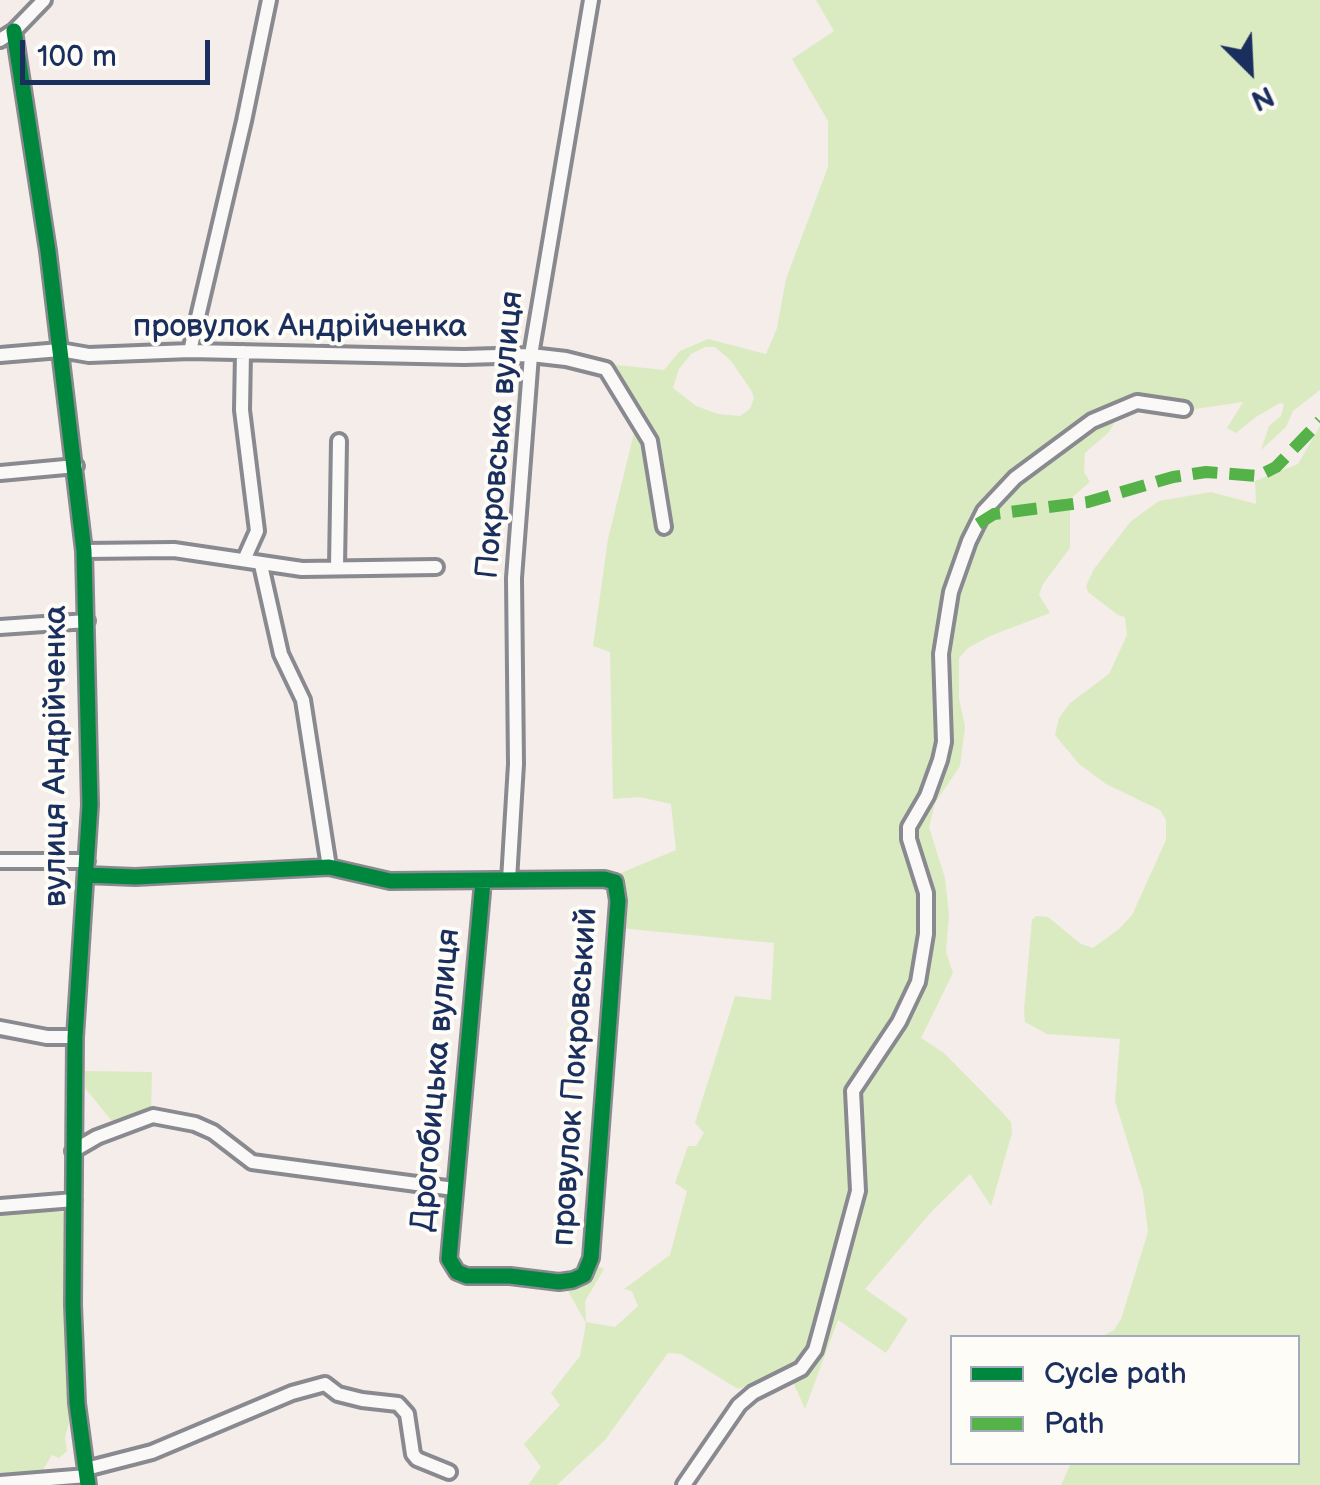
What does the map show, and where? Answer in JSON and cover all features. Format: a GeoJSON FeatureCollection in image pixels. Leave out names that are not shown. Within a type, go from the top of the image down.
{"type":"FeatureCollection","features":[{"type":"Feature","properties":{"kind":"street"},"geometry":{"type":"LineString","coordinates":[[0,40],[14,32],[44,0]]}},
{"type":"Feature","properties":{"kind":"street"},"geometry":{"type":"LineString","coordinates":[[190,352],[268,0]]}},
{"type":"Feature","properties":{"kind":"street","name":"Покровська вулиця"},"geometry":{"type":"LineString","coordinates":[[508,880],[516,764],[514,578],[532,356],[591,0]]}},
{"type":"Feature","properties":{"kind":"street","name":"вулиця Андрійченка"},"geometry":{"type":"LineString","coordinates":[[14,32],[28,109],[84,550],[90,806],[74,1038],[73,1305],[77,1404],[87,1476]]}},
{"type":"Feature","properties":{"kind":"street","name":"провулок Андрійченка"},"geometry":{"type":"LineString","coordinates":[[0,354],[60,350],[89,355],[242,352],[532,356],[606,369],[650,441],[664,527]]}},
{"type":"Feature","properties":{"kind":"street"},"geometry":{"type":"LineString","coordinates":[[242,352],[242,410],[257,531],[244,560]]}},
{"type":"Feature","properties":{"kind":"street"},"geometry":{"type":"LineString","coordinates":[[684,1485],[739,1405],[753,1393],[801,1369],[815,1350],[858,1191],[853,1091],[900,1022],[918,982],[926,934],[926,893],[908,827],[927,796],[944,742],[941,654],[950,592],[969,540],[984,512],[1015,478],[1092,422],[1137,402],[1184,408]]}},
{"type":"Feature","properties":{"kind":"street"},"geometry":{"type":"LineString","coordinates":[[337,567],[340,441]]}},
{"type":"Feature","properties":{"kind":"street"},"geometry":{"type":"LineString","coordinates":[[0,474],[76,466]]}},
{"type":"Feature","properties":{"kind":"street"},"geometry":{"type":"LineString","coordinates":[[84,550],[174,550],[302,569],[436,567]]}},
{"type":"Feature","properties":{"kind":"street"},"geometry":{"type":"LineString","coordinates":[[262,564],[281,654],[303,700],[330,867]]}},
{"type":"Feature","properties":{"kind":"street"},"geometry":{"type":"LineString","coordinates":[[0,627],[86,621]]}},
{"type":"Feature","properties":{"kind":"street"},"geometry":{"type":"LineString","coordinates":[[0,861],[87,868],[136,877],[330,867],[390,881],[508,880]]}},
{"type":"Feature","properties":{"kind":"street","name":"провулок Покровський"},"geometry":{"type":"LineString","coordinates":[[508,880],[615,882],[618,901],[591,1258],[584,1276]]}},
{"type":"Feature","properties":{"kind":"street","name":"Дрогобицька вулиця"},"geometry":{"type":"LineString","coordinates":[[482,881],[449,1260],[457,1272],[467,1276],[559,1282],[584,1276]]}},
{"type":"Feature","properties":{"kind":"street"},"geometry":{"type":"LineString","coordinates":[[0,1028],[74,1038]]}},
{"type":"Feature","properties":{"kind":"street"},"geometry":{"type":"LineString","coordinates":[[73,1151],[153,1116],[195,1124],[252,1162],[454,1189]]}},
{"type":"Feature","properties":{"kind":"street"},"geometry":{"type":"LineString","coordinates":[[0,1206],[74,1200]]}},
{"type":"Feature","properties":{"kind":"street"},"geometry":{"type":"LineString","coordinates":[[1,1484],[87,1476],[292,1392],[325,1384],[338,1394],[398,1404],[408,1414],[413,1454],[450,1472]]}},
{"type":"Feature","properties":{"kind":"green space"},"geometry":{"type":"Polygon","coordinates":[[[816,0],[1320,0],[1320,390],[1293,411],[1286,427],[1261,450],[1269,426],[1281,416],[1284,404],[1256,417],[1236,433],[1227,428],[1243,402],[1195,409],[1186,416],[1176,410],[1138,405],[1121,411],[1109,432],[1085,453],[1084,472],[1090,482],[1070,499],[1070,548],[1039,595],[1050,613],[990,636],[959,658],[959,698],[965,727],[960,766],[935,803],[929,827],[945,878],[949,915],[946,952],[953,973],[921,1038],[944,1053],[1001,1111],[1011,1122],[1012,1133],[991,1206],[970,1174],[933,1210],[865,1289],[908,1319],[886,1353],[838,1320],[805,1409],[788,1371],[738,1389],[681,1354],[668,1353],[605,1440],[557,1485],[528,1485],[541,1467],[524,1444],[560,1405],[551,1393],[580,1356],[586,1323],[565,1286],[580,1284],[595,1265],[604,1269],[585,1301],[586,1322],[615,1327],[638,1306],[632,1291],[624,1289],[670,1255],[687,1191],[675,1183],[688,1146],[696,1146],[704,1133],[695,1123],[735,996],[771,1000],[774,943],[619,928],[622,899],[616,875],[676,850],[671,804],[639,797],[613,799],[610,652],[593,646],[608,539],[637,421],[607,364],[664,370],[680,351],[708,339],[766,354],[777,328],[786,279],[828,167],[828,121],[792,59],[834,31],[816,0]],[[715,347],[691,354],[679,369],[673,388],[696,406],[740,416],[750,409],[754,398],[731,361],[715,347]]]}},
{"type":"Feature","properties":{"kind":"green space"},"geometry":{"type":"Polygon","coordinates":[[[1320,426],[1320,1485],[1061,1485],[1070,1465],[1300,1465],[1300,1335],[1105,1335],[1121,1319],[1148,1232],[1143,1192],[1115,1101],[1120,1039],[1047,1034],[1025,1022],[1024,1010],[1032,920],[1036,916],[1048,917],[1081,944],[1093,948],[1132,915],[1166,840],[1166,820],[1160,810],[1106,784],[1079,764],[1055,735],[1059,718],[1070,703],[1109,674],[1127,635],[1125,617],[1088,592],[1086,586],[1094,569],[1131,521],[1159,501],[1211,492],[1256,504],[1255,481],[1298,464],[1320,426]]]}},
{"type":"Feature","properties":{"kind":"green space"},"geometry":{"type":"Polygon","coordinates":[[[85,1071],[152,1072],[151,1110],[127,1122],[111,1120],[85,1088],[85,1071]]]}},
{"type":"Feature","properties":{"kind":"green space"},"geometry":{"type":"Polygon","coordinates":[[[50,1209],[65,1213],[70,1419],[65,1438],[67,1451],[59,1458],[52,1455],[41,1473],[0,1473],[0,1212],[50,1209]]]}},
{"type":"Feature","properties":{"kind":"marked path"},"geometry":{"type":"LineString","coordinates":[[978,524],[994,514],[1088,502],[1173,477],[1206,472],[1258,476],[1276,467],[1320,421]]}},
{"type":"Feature","properties":{"kind":"cycle path"},"geometry":{"type":"LineString","coordinates":[[14,31],[48,251],[84,551],[90,805],[75,1037],[73,1305],[77,1403],[88,1485]]}},
{"type":"Feature","properties":{"kind":"cycle path"},"geometry":{"type":"LineString","coordinates":[[86,875],[135,877],[329,867],[390,881],[604,879],[615,882],[618,901],[591,1258],[584,1275],[573,1280],[467,1276],[457,1272],[449,1259],[483,881]]}}]}
